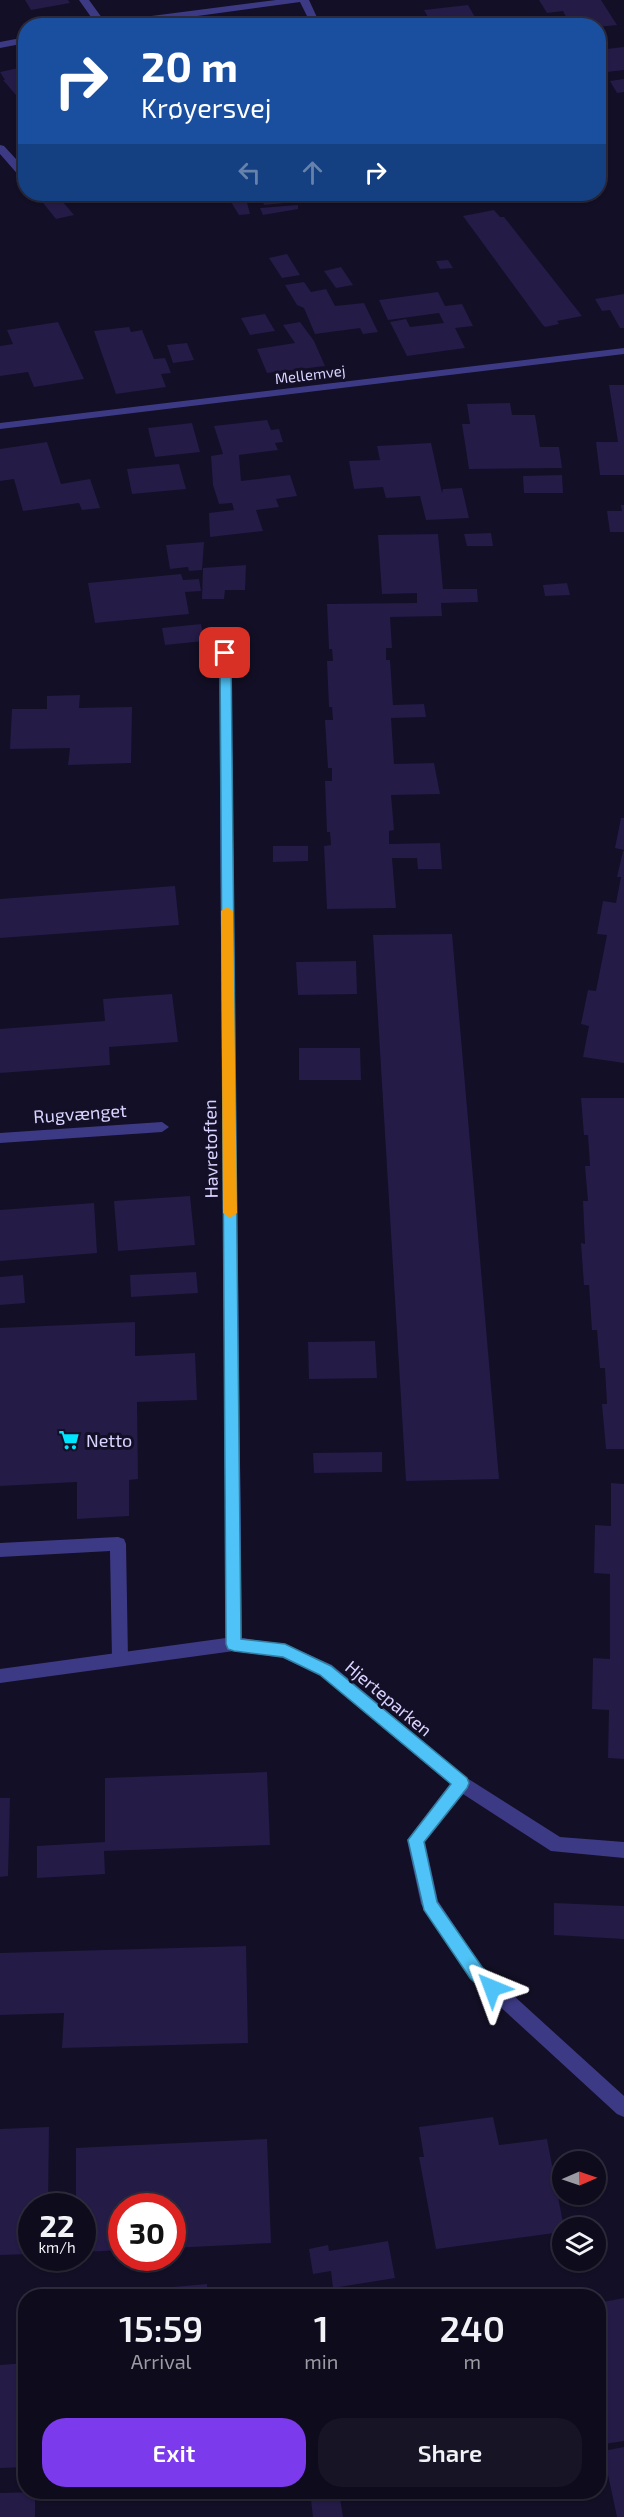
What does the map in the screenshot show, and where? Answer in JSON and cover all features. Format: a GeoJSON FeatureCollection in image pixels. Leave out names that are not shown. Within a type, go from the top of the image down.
{"type":"FeatureCollection","features":[{"type":"Feature","properties":{"kind":"street"},"geometry":{"type":"LineString","coordinates":[[84,0],[96,18]]}},
{"type":"Feature","properties":{"kind":"street"},"geometry":{"type":"LineString","coordinates":[[156,18],[297,0]]}},
{"type":"Feature","properties":{"kind":"street"},"geometry":{"type":"LineString","coordinates":[[304,0],[313,18]]}},
{"type":"Feature","properties":{"kind":"street"},"geometry":{"type":"LineString","coordinates":[[0,45],[18,42]]}},
{"type":"Feature","properties":{"kind":"street"},"geometry":{"type":"LineString","coordinates":[[0,148],[18,168]]}},
{"type":"Feature","properties":{"kind":"street","name":"Mellemvej"},"geometry":{"type":"LineString","coordinates":[[0,426],[624,351]]}},
{"type":"Feature","properties":{"kind":"street","name":"Havretoften"},"geometry":{"type":"LineString","coordinates":[[225,653],[234,1644]]}},
{"type":"Feature","properties":{"kind":"street","name":"Rugvænget"},"geometry":{"type":"LineString","coordinates":[[0,1138],[162,1127]]}},
{"type":"Feature","properties":{"kind":"street"},"geometry":{"type":"LineString","coordinates":[[0,1550],[118,1544],[120,1659]]}},
{"type":"Feature","properties":{"kind":"street","name":"Hjerteparken"},"geometry":{"type":"LineString","coordinates":[[0,1676],[234,1644],[285,1651],[326,1670],[461,1783],[557,1845],[624,1850]]}},
{"type":"Feature","properties":{"kind":"street"},"geometry":{"type":"LineString","coordinates":[[461,1783],[416,1840],[430,1905],[476,1973],[624,2108]]}},
{"type":"Feature","properties":{"kind":"building"},"geometry":{"type":"Polygon","coordinates":[[[25,0],[68,0],[70,3],[31,10],[25,0]]]}},
{"type":"Feature","properties":{"kind":"building"},"geometry":{"type":"Polygon","coordinates":[[[539,0],[601,0],[617,25],[606,26],[606,18],[567,18],[563,11],[547,13],[539,0]]]}},
{"type":"Feature","properties":{"kind":"building"},"geometry":{"type":"Polygon","coordinates":[[[468,5],[475,18],[428,18],[424,10],[468,5]]]}},
{"type":"Feature","properties":{"kind":"building"},"geometry":{"type":"Polygon","coordinates":[[[624,47],[624,70],[606,72],[606,49],[624,47]]]}},
{"type":"Feature","properties":{"kind":"building"},"geometry":{"type":"Polygon","coordinates":[[[18,68],[18,98],[3,80],[5,80],[0,72],[18,68]]]}},
{"type":"Feature","properties":{"kind":"building"},"geometry":{"type":"Polygon","coordinates":[[[624,79],[624,92],[617,93],[610,81],[624,79]]]}},
{"type":"Feature","properties":{"kind":"building"},"geometry":{"type":"Polygon","coordinates":[[[42,201],[62,201],[74,215],[56,219],[42,201]]]}},
{"type":"Feature","properties":{"kind":"building"},"geometry":{"type":"Polygon","coordinates":[[[230,201],[247,201],[250,214],[239,215],[230,201]]]}},
{"type":"Feature","properties":{"kind":"building"},"geometry":{"type":"Polygon","coordinates":[[[263,201],[305,201],[264,205],[263,201]]]}},
{"type":"Feature","properties":{"kind":"building"},"geometry":{"type":"Polygon","coordinates":[[[298,205],[298,209],[263,215],[260,208],[298,205]]]}},
{"type":"Feature","properties":{"kind":"building"},"geometry":{"type":"Polygon","coordinates":[[[494,210],[500,217],[504,217],[582,316],[557,321],[559,324],[545,327],[542,324],[463,216],[494,210]]]}},
{"type":"Feature","properties":{"kind":"building"},"geometry":{"type":"Polygon","coordinates":[[[287,254],[300,275],[282,278],[269,258],[287,254]]]}},
{"type":"Feature","properties":{"kind":"building"},"geometry":{"type":"Polygon","coordinates":[[[448,260],[453,268],[440,269],[436,261],[448,260]]]}},
{"type":"Feature","properties":{"kind":"building"},"geometry":{"type":"Polygon","coordinates":[[[341,267],[353,285],[336,288],[324,271],[341,267]]]}},
{"type":"Feature","properties":{"kind":"building"},"geometry":{"type":"Polygon","coordinates":[[[304,282],[311,292],[326,289],[335,306],[364,303],[378,332],[363,334],[360,328],[315,334],[304,308],[297,305],[285,285],[304,282]]]}},
{"type":"Feature","properties":{"kind":"building"},"geometry":{"type":"Polygon","coordinates":[[[438,292],[445,306],[462,304],[473,326],[455,328],[465,348],[407,356],[390,322],[406,319],[410,327],[444,323],[439,313],[388,320],[379,300],[438,292]]]}},
{"type":"Feature","properties":{"kind":"building"},"geometry":{"type":"Polygon","coordinates":[[[624,294],[624,328],[620,328],[610,310],[602,311],[595,299],[624,294]]]}},
{"type":"Feature","properties":{"kind":"building"},"geometry":{"type":"Polygon","coordinates":[[[265,314],[275,331],[250,335],[241,318],[265,314]]]}},
{"type":"Feature","properties":{"kind":"building"},"geometry":{"type":"Polygon","coordinates":[[[58,322],[84,379],[34,387],[28,372],[0,376],[0,346],[13,344],[7,330],[58,322]]]}},
{"type":"Feature","properties":{"kind":"building"},"geometry":{"type":"Polygon","coordinates":[[[300,322],[314,341],[325,366],[267,373],[257,349],[295,343],[283,325],[300,322]]]}},
{"type":"Feature","properties":{"kind":"building"},"geometry":{"type":"Polygon","coordinates":[[[129,327],[131,332],[142,330],[154,359],[165,358],[171,373],[161,374],[166,387],[116,394],[94,331],[129,327]]]}},
{"type":"Feature","properties":{"kind":"building"},"geometry":{"type":"Polygon","coordinates":[[[187,343],[194,360],[173,363],[167,345],[187,343]]]}},
{"type":"Feature","properties":{"kind":"building"},"geometry":{"type":"Polygon","coordinates":[[[609,385],[624,385],[624,475],[600,475],[596,442],[618,442],[609,385]]]}},
{"type":"Feature","properties":{"kind":"building"},"geometry":{"type":"Polygon","coordinates":[[[510,403],[512,415],[535,415],[540,447],[559,447],[562,468],[469,469],[462,424],[470,424],[467,404],[510,403]]]}},
{"type":"Feature","properties":{"kind":"building"},"geometry":{"type":"Polygon","coordinates":[[[267,420],[271,430],[279,429],[283,442],[275,443],[278,450],[239,455],[241,481],[290,475],[297,496],[276,499],[279,507],[256,510],[263,531],[210,537],[209,513],[234,510],[232,503],[219,504],[213,485],[211,456],[223,454],[214,426],[267,420]]]}},
{"type":"Feature","properties":{"kind":"building"},"geometry":{"type":"Polygon","coordinates":[[[192,423],[200,452],[155,457],[148,428],[192,423]]]}},
{"type":"Feature","properties":{"kind":"building"},"geometry":{"type":"Polygon","coordinates":[[[47,442],[61,484],[90,479],[100,508],[82,510],[79,503],[23,511],[14,479],[0,481],[0,449],[47,442]]]}},
{"type":"Feature","properties":{"kind":"building"},"geometry":{"type":"Polygon","coordinates":[[[431,443],[442,493],[443,489],[462,488],[469,518],[426,520],[420,496],[386,498],[383,487],[354,489],[349,461],[380,460],[377,446],[431,443]]]}},
{"type":"Feature","properties":{"kind":"building"},"geometry":{"type":"Polygon","coordinates":[[[179,464],[186,489],[132,494],[127,469],[179,464]]]}},
{"type":"Feature","properties":{"kind":"building"},"geometry":{"type":"Polygon","coordinates":[[[562,475],[563,493],[524,493],[523,476],[562,475]]]}},
{"type":"Feature","properties":{"kind":"building"},"geometry":{"type":"Polygon","coordinates":[[[621,505],[624,505],[624,532],[610,532],[607,511],[622,511],[621,505]]]}},
{"type":"Feature","properties":{"kind":"building"},"geometry":{"type":"Polygon","coordinates":[[[491,533],[493,546],[467,546],[464,534],[491,533]]]}},
{"type":"Feature","properties":{"kind":"building"},"geometry":{"type":"Polygon","coordinates":[[[438,534],[443,589],[477,589],[478,602],[441,603],[442,616],[390,617],[392,648],[386,648],[386,660],[390,660],[393,705],[424,704],[426,717],[391,718],[394,764],[434,763],[440,794],[391,795],[394,830],[389,831],[389,844],[440,843],[442,869],[418,869],[417,858],[392,858],[396,908],[327,909],[324,846],[331,845],[330,832],[327,832],[325,781],[332,781],[332,768],[328,768],[325,720],[333,720],[332,707],[329,707],[327,661],[333,661],[332,649],[329,649],[327,604],[417,603],[417,593],[382,594],[378,535],[438,534]]]}},
{"type":"Feature","properties":{"kind":"building"},"geometry":{"type":"Polygon","coordinates":[[[204,542],[202,570],[189,571],[188,567],[170,569],[166,545],[204,542]]]}},
{"type":"Feature","properties":{"kind":"building"},"geometry":{"type":"Polygon","coordinates":[[[246,565],[245,590],[225,590],[224,599],[202,599],[203,568],[246,565]]]}},
{"type":"Feature","properties":{"kind":"building"},"geometry":{"type":"Polygon","coordinates":[[[181,574],[183,580],[199,579],[201,591],[185,592],[189,614],[95,623],[88,583],[181,574]]]}},
{"type":"Feature","properties":{"kind":"building"},"geometry":{"type":"Polygon","coordinates":[[[567,583],[570,595],[545,596],[543,585],[567,583]]]}},
{"type":"Feature","properties":{"kind":"building"},"geometry":{"type":"Polygon","coordinates":[[[201,624],[204,641],[165,645],[162,628],[201,624]]]}},
{"type":"Feature","properties":{"kind":"building"},"geometry":{"type":"Polygon","coordinates":[[[80,695],[79,708],[132,707],[131,763],[68,765],[70,748],[10,749],[12,709],[47,709],[47,696],[80,695]]]}},
{"type":"Feature","properties":{"kind":"building"},"geometry":{"type":"Polygon","coordinates":[[[621,818],[624,818],[624,850],[615,848],[621,818]]]}},
{"type":"Feature","properties":{"kind":"building"},"geometry":{"type":"Polygon","coordinates":[[[273,846],[308,846],[308,861],[273,862],[273,846]]]}},
{"type":"Feature","properties":{"kind":"building"},"geometry":{"type":"Polygon","coordinates":[[[623,851],[624,1063],[583,1057],[589,1026],[581,1024],[588,990],[596,991],[607,935],[597,934],[603,901],[616,903],[621,877],[617,877],[623,851]]]}},
{"type":"Feature","properties":{"kind":"building"},"geometry":{"type":"Polygon","coordinates":[[[175,886],[179,925],[0,938],[0,899],[175,886]]]}},
{"type":"Feature","properties":{"kind":"building"},"geometry":{"type":"Polygon","coordinates":[[[452,934],[499,1479],[406,1481],[373,935],[452,934]]]}},
{"type":"Feature","properties":{"kind":"building"},"geometry":{"type":"Polygon","coordinates":[[[356,961],[357,994],[298,995],[296,962],[356,961]]]}},
{"type":"Feature","properties":{"kind":"building"},"geometry":{"type":"Polygon","coordinates":[[[172,994],[178,1042],[109,1047],[110,1065],[0,1073],[0,1029],[105,1021],[103,999],[172,994]]]}},
{"type":"Feature","properties":{"kind":"building"},"geometry":{"type":"Polygon","coordinates":[[[299,1048],[360,1048],[361,1080],[299,1080],[299,1048]]]}},
{"type":"Feature","properties":{"kind":"building"},"geometry":{"type":"Polygon","coordinates":[[[581,1098],[624,1098],[624,1449],[606,1449],[602,1404],[607,1404],[605,1368],[600,1368],[597,1330],[592,1330],[589,1285],[584,1285],[581,1243],[585,1244],[583,1201],[588,1201],[585,1166],[590,1166],[588,1135],[584,1135],[581,1098]]]}},
{"type":"Feature","properties":{"kind":"building"},"geometry":{"type":"Polygon","coordinates":[[[190,1196],[195,1245],[118,1251],[114,1201],[190,1196]]]}},
{"type":"Feature","properties":{"kind":"building"},"geometry":{"type":"Polygon","coordinates":[[[94,1203],[97,1253],[0,1261],[0,1210],[94,1203]]]}},
{"type":"Feature","properties":{"kind":"building"},"geometry":{"type":"Polygon","coordinates":[[[196,1272],[198,1293],[131,1297],[130,1275],[196,1272]]]}},
{"type":"Feature","properties":{"kind":"building"},"geometry":{"type":"Polygon","coordinates":[[[23,1275],[25,1303],[0,1305],[0,1277],[23,1275]]]}},
{"type":"Feature","properties":{"kind":"building","name":"Netto"},"geometry":{"type":"Polygon","coordinates":[[[135,1322],[135,1356],[195,1353],[197,1400],[137,1402],[138,1479],[129,1480],[129,1516],[77,1519],[77,1482],[0,1486],[0,1328],[135,1322]]]}},
{"type":"Feature","properties":{"kind":"building"},"geometry":{"type":"Polygon","coordinates":[[[375,1341],[377,1378],[309,1379],[308,1342],[375,1341]]]}},
{"type":"Feature","properties":{"kind":"building"},"geometry":{"type":"Polygon","coordinates":[[[382,1452],[382,1472],[314,1473],[313,1453],[382,1452]]]}},
{"type":"Feature","properties":{"kind":"building"},"geometry":{"type":"Polygon","coordinates":[[[611,1483],[624,1484],[624,1759],[608,1758],[609,1710],[592,1709],[593,1658],[610,1659],[610,1574],[594,1573],[595,1525],[611,1526],[611,1483]]]}},
{"type":"Feature","properties":{"kind":"building"},"geometry":{"type":"Polygon","coordinates":[[[267,1772],[270,1845],[104,1851],[105,1874],[37,1878],[37,1846],[105,1842],[105,1778],[267,1772]]]}},
{"type":"Feature","properties":{"kind":"building"},"geometry":{"type":"Polygon","coordinates":[[[0,1798],[10,1798],[8,1876],[0,1877],[0,1798]]]}},
{"type":"Feature","properties":{"kind":"building"},"geometry":{"type":"Polygon","coordinates":[[[554,1903],[624,1906],[624,1939],[554,1935],[554,1903]]]}},
{"type":"Feature","properties":{"kind":"building"},"geometry":{"type":"Polygon","coordinates":[[[246,1946],[248,2043],[62,2048],[64,2013],[0,2015],[0,1953],[246,1946]]]}},
{"type":"Feature","properties":{"kind":"building"},"geometry":{"type":"Polygon","coordinates":[[[493,2117],[499,2145],[547,2139],[552,2165],[552,2205],[560,2205],[562,2217],[552,2217],[552,2233],[436,2249],[419,2157],[424,2157],[419,2127],[493,2117]]]}},
{"type":"Feature","properties":{"kind":"building"},"geometry":{"type":"Polygon","coordinates":[[[49,2127],[48,2193],[18,2193],[18,2254],[0,2255],[0,2129],[49,2127]]]}},
{"type":"Feature","properties":{"kind":"building"},"geometry":{"type":"Polygon","coordinates":[[[267,2139],[271,2243],[186,2247],[186,2193],[108,2193],[108,2251],[96,2251],[96,2193],[76,2193],[76,2148],[267,2139]]]}},
{"type":"Feature","properties":{"kind":"building"},"geometry":{"type":"Polygon","coordinates":[[[388,2241],[395,2278],[333,2288],[331,2271],[313,2274],[309,2249],[328,2245],[329,2251],[388,2241]]]}},
{"type":"Feature","properties":{"kind":"building"},"geometry":{"type":"Polygon","coordinates":[[[207,2284],[207,2289],[173,2289],[173,2287],[207,2284]]]}},
{"type":"Feature","properties":{"kind":"building"},"geometry":{"type":"Polygon","coordinates":[[[624,2298],[624,2441],[606,2444],[606,2301],[624,2298]]]}},
{"type":"Feature","properties":{"kind":"building"},"geometry":{"type":"Polygon","coordinates":[[[18,2364],[18,2467],[0,2468],[0,2365],[18,2364]]]}},
{"type":"Feature","properties":{"kind":"building"},"geometry":{"type":"Polygon","coordinates":[[[624,2447],[624,2517],[617,2517],[606,2465],[606,2450],[624,2447]]]}},
{"type":"Feature","properties":{"kind":"building"},"geometry":{"type":"Polygon","coordinates":[[[18,2492],[18,2499],[35,2499],[35,2517],[0,2517],[0,2493],[18,2492]]]}},
{"type":"Feature","properties":{"kind":"building"},"geometry":{"type":"Polygon","coordinates":[[[311,2499],[340,2499],[343,2517],[313,2517],[311,2499]]]}},
{"type":"Feature","properties":{"kind":"slow traffic"},"geometry":{"type":"LineString","coordinates":[[227,911],[230,1213]]}},
{"type":"Feature","properties":{"kind":"place","name":"Netto"},"geometry":{"type":"Point","coordinates":[69,1440]}},
{"type":"Feature","properties":{"kind":"route"},"geometry":{"type":"LineString","coordinates":[[225,653],[234,1644],[285,1651],[326,1670],[461,1783],[416,1840],[430,1905],[476,1973],[492,1988]]}}]}
